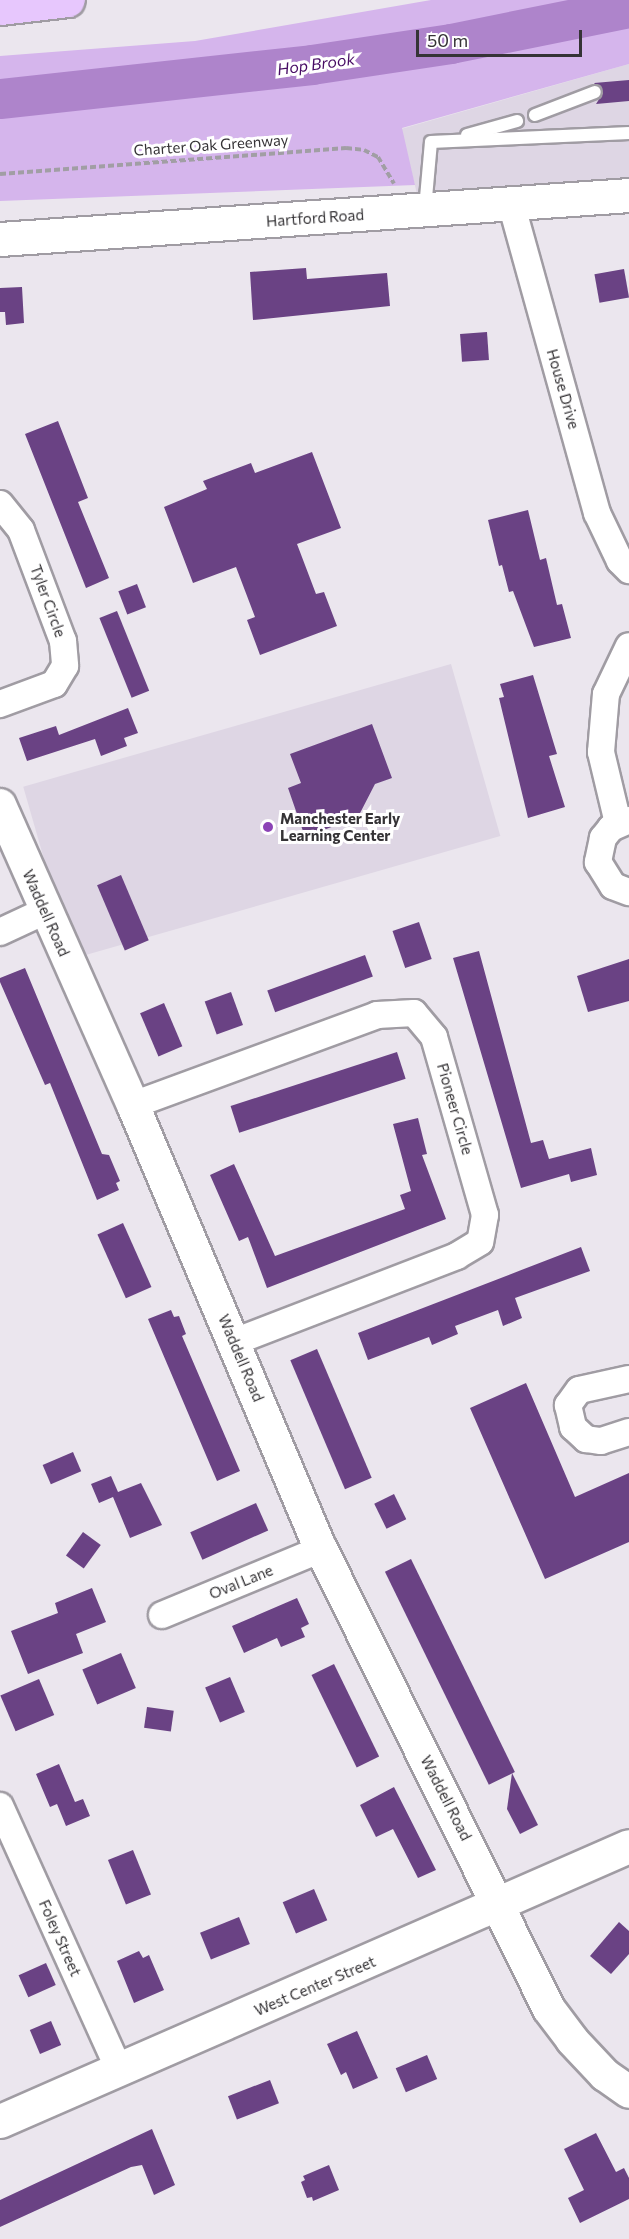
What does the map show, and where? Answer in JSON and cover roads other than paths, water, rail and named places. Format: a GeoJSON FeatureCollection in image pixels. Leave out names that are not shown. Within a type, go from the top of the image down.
{"type":"FeatureCollection","features":[{"type":"Feature","properties":{"kind":"highway"},"geometry":{"type":"LineString","coordinates":[[0,8],[68,0]]}},
{"type":"Feature","properties":{"kind":"main road","name":"Hartford Road"},"geometry":{"type":"LineString","coordinates":[[0,239],[629,195]]}},
{"type":"Feature","properties":{"kind":"main road","name":"West Center Street"},"geometry":{"type":"LineString","coordinates":[[0,2121],[629,1846]]}},
{"type":"Feature","properties":{"kind":"street","name":"House Drive"},"geometry":{"type":"LineString","coordinates":[[511,203],[597,513],[620,561],[629,570]]}},
{"type":"Feature","properties":{"kind":"street","name":"Tyler Circle"},"geometry":{"type":"LineString","coordinates":[[0,504],[21,530],[63,641],[65,666],[54,684],[0,704]]}},
{"type":"Feature","properties":{"kind":"street"},"geometry":{"type":"LineString","coordinates":[[629,646],[606,694],[601,752],[623,822],[603,838],[598,862],[613,886],[629,892]]}},
{"type":"Feature","properties":{"kind":"street","name":"Waddell Road"},"geometry":{"type":"LineString","coordinates":[[0,805],[45,911],[133,1105],[321,1549],[499,1903],[549,2009],[580,2049],[629,2092]]}},
{"type":"Feature","properties":{"kind":"street"},"geometry":{"type":"LineString","coordinates":[[0,932],[45,911]]}},
{"type":"Feature","properties":{"kind":"street","name":"Pioneer Circle"},"geometry":{"type":"LineString","coordinates":[[133,1105],[377,1015],[414,1013],[434,1036],[485,1215],[480,1242],[458,1256],[234,1342]]}},
{"type":"Feature","properties":{"kind":"street"},"geometry":{"type":"LineString","coordinates":[[629,1379],[579,1390],[568,1405],[573,1427],[586,1439],[601,1441],[629,1432]]}},
{"type":"Feature","properties":{"kind":"street","name":"Oval Lane"},"geometry":{"type":"LineString","coordinates":[[162,1615],[321,1549]]}},
{"type":"Feature","properties":{"kind":"street","name":"Foley Street"},"geometry":{"type":"LineString","coordinates":[[0,1806],[120,2070]]}},
{"type":"Feature","properties":{"kind":"lane"},"geometry":{"type":"LineString","coordinates":[[535,116],[595,92]]}},
{"type":"Feature","properties":{"kind":"lane"},"geometry":{"type":"LineString","coordinates":[[446,141],[517,121]]}},
{"type":"Feature","properties":{"kind":"lane"},"geometry":{"type":"LineString","coordinates":[[425,210],[431,142],[629,133]]}},
{"type":"Feature","properties":{"kind":"waterway","name":"Hop Brook"},"geometry":{"type":"LineString","coordinates":[[0,99],[312,65],[451,44],[629,8]]}},
{"type":"Feature","properties":{"kind":"place","name":"Manchester Early Learning Center"},"geometry":{"type":"Point","coordinates":[268,827]}}]}
